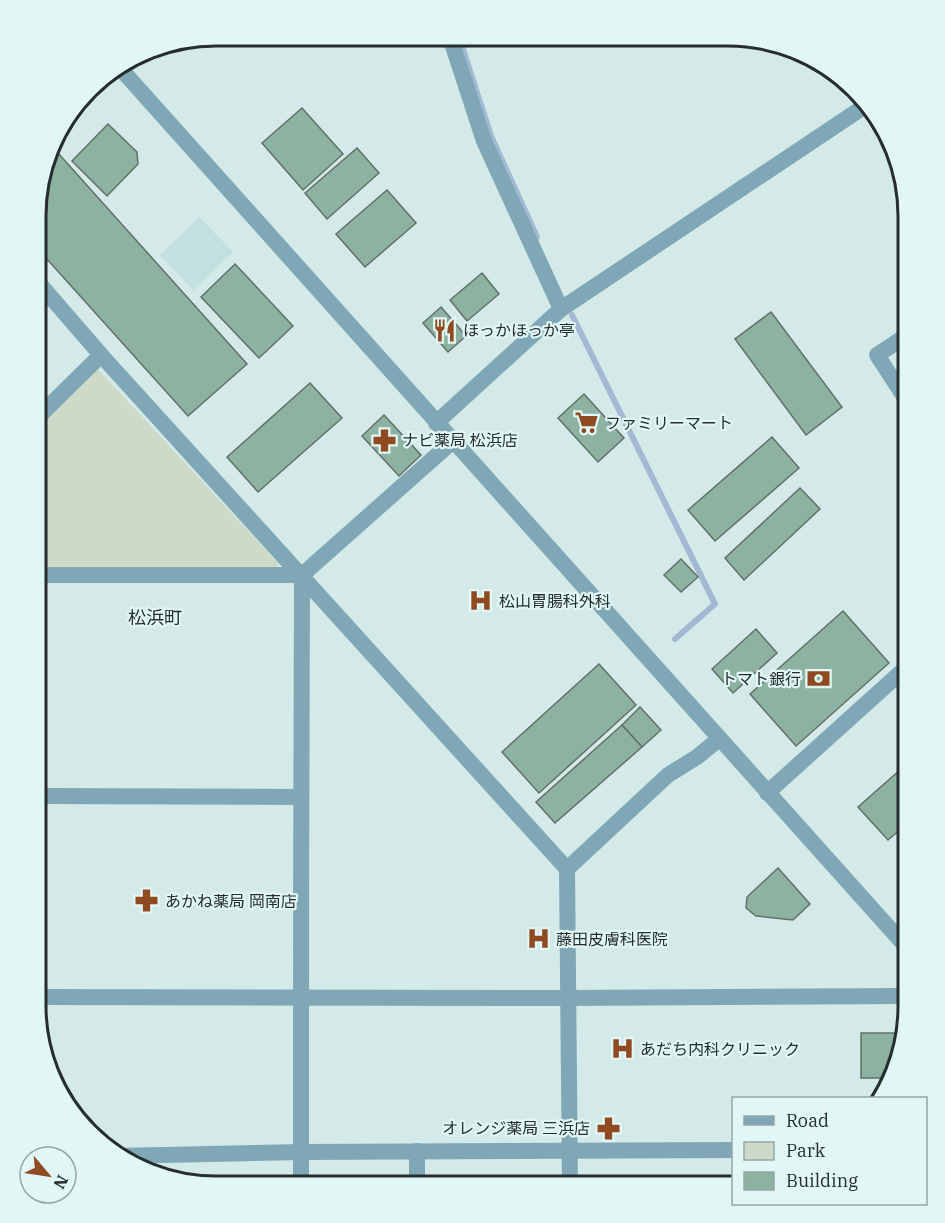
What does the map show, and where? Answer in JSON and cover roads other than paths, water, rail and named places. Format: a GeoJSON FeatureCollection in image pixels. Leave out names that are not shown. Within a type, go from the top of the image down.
{"type":"FeatureCollection","features":[{"type":"Feature","properties":{"kind":"street"},"geometry":{"type":"LineString","coordinates":[[453,47],[484,141],[561,309]]}},
{"type":"Feature","properties":{"kind":"street"},"geometry":{"type":"LineString","coordinates":[[125,73],[898,938]]}},
{"type":"Feature","properties":{"kind":"street"},"geometry":{"type":"LineString","coordinates":[[436,423],[561,309],[860,110]]}},
{"type":"Feature","properties":{"kind":"street"},"geometry":{"type":"LineString","coordinates":[[47,293],[567,869],[570,1176]]}},
{"type":"Feature","properties":{"kind":"street"},"geometry":{"type":"LineString","coordinates":[[898,341],[878,355],[898,387]]}},
{"type":"Feature","properties":{"kind":"street"},"geometry":{"type":"LineString","coordinates":[[47,408],[101,355]]}},
{"type":"Feature","properties":{"kind":"street"},"geometry":{"type":"LineString","coordinates":[[47,575],[302,575],[453,441]]}},
{"type":"Feature","properties":{"kind":"street"},"geometry":{"type":"LineString","coordinates":[[301,1176],[302,575]]}},
{"type":"Feature","properties":{"kind":"street"},"geometry":{"type":"LineString","coordinates":[[767,793],[898,675]]}},
{"type":"Feature","properties":{"kind":"street"},"geometry":{"type":"LineString","coordinates":[[567,869],[668,775],[697,757],[719,739]]}},
{"type":"Feature","properties":{"kind":"street"},"geometry":{"type":"LineString","coordinates":[[47,796],[300,796]]}},
{"type":"Feature","properties":{"kind":"street"},"geometry":{"type":"LineString","coordinates":[[47,997],[898,996]]}},
{"type":"Feature","properties":{"kind":"street"},"geometry":{"type":"LineString","coordinates":[[136,1156],[301,1152],[732,1150]]}},
{"type":"Feature","properties":{"kind":"street"},"geometry":{"type":"LineString","coordinates":[[417,1151],[417,1176]]}},
{"type":"Feature","properties":{"kind":"waterway"},"geometry":{"type":"LineString","coordinates":[[462,47],[491,136],[537,237]]}},
{"type":"Feature","properties":{"kind":"waterway"},"geometry":{"type":"LineString","coordinates":[[572,315],[715,604],[675,639]]}},
{"type":"Feature","properties":{"kind":"place","name":"ほっかほっか亭"},"geometry":{"type":"Point","coordinates":[445,330]}},
{"type":"Feature","properties":{"kind":"place","name":"ファミリーマート"},"geometry":{"type":"Point","coordinates":[587,423]}},
{"type":"Feature","properties":{"kind":"place","name":"ナビ薬局 松浜店"},"geometry":{"type":"Point","coordinates":[384,440]}},
{"type":"Feature","properties":{"kind":"place","name":"松山胃腸科外科"},"geometry":{"type":"Point","coordinates":[481,601]}},
{"type":"Feature","properties":{"kind":"place","name":"トマト銀行"},"geometry":{"type":"Point","coordinates":[819,679]}},
{"type":"Feature","properties":{"kind":"place","name":"あかね薬局 岡南店"},"geometry":{"type":"Point","coordinates":[147,901]}},
{"type":"Feature","properties":{"kind":"place","name":"藤田皮膚科医院"},"geometry":{"type":"Point","coordinates":[538,939]}},
{"type":"Feature","properties":{"kind":"place","name":"あだち内科クリニック"},"geometry":{"type":"Point","coordinates":[622,1049]}},
{"type":"Feature","properties":{"kind":"place","name":"オレンジ薬局 三浜店"},"geometry":{"type":"Point","coordinates":[608,1128]}},
{"type":"Feature","properties":{"kind":"district","name":"松浜町"},"geometry":{"type":"Point","coordinates":[155,618]}}]}
